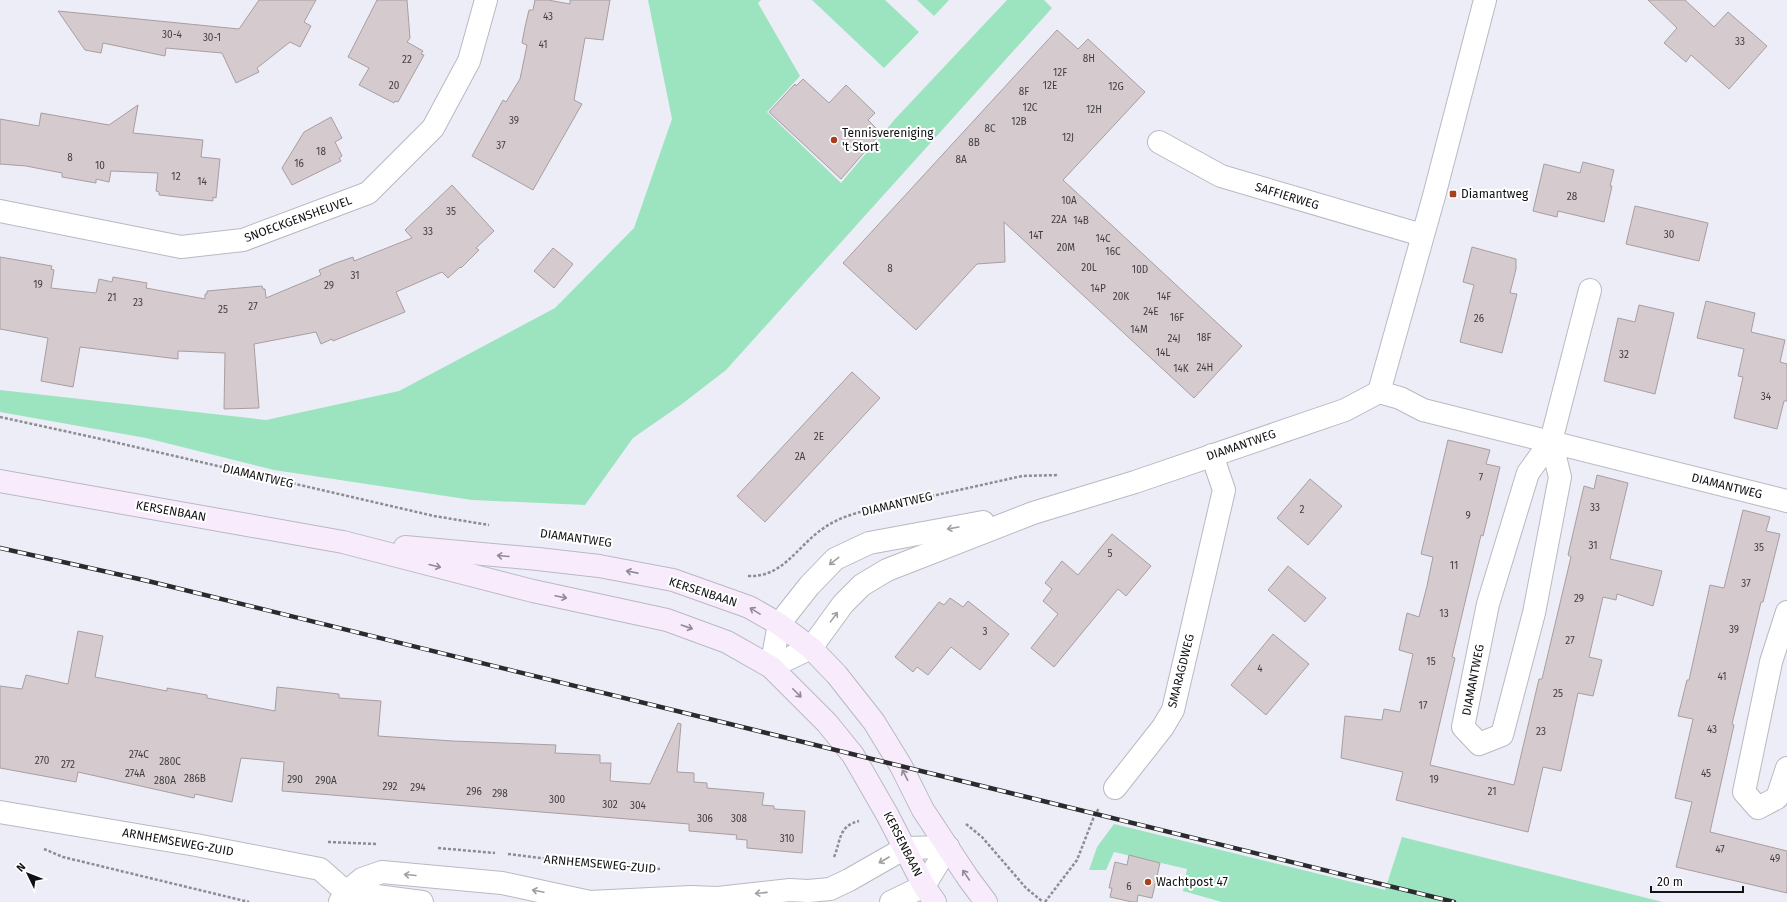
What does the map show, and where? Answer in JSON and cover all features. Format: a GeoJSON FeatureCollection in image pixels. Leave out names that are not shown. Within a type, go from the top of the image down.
{"type":"FeatureCollection","features":[{"type":"Feature","properties":{"kind":"main road","name":"KERSENBAAN"},"geometry":{"type":"LineString","coordinates":[[0,481],[343,542],[533,591],[674,622],[726,642],[771,667],[827,724],[853,754],[929,894]]}},
{"type":"Feature","properties":{"kind":"main road","name":"KERSENBAAN"},"geometry":{"type":"LineString","coordinates":[[343,542],[538,558],[599,566],[665,579],[749,607],[779,624],[811,648],[837,676],[874,722],[901,766],[923,810],[948,847]]}},
{"type":"Feature","properties":{"kind":"main road"},"geometry":{"type":"LineString","coordinates":[[948,847],[986,902]]}},
{"type":"Feature","properties":{"kind":"street","name":"SNOECKGENSHEUVEL"},"geometry":{"type":"LineString","coordinates":[[0,211],[181,247],[243,240],[368,193],[433,128],[469,61],[486,0]]}},
{"type":"Feature","properties":{"kind":"street"},"geometry":{"type":"LineString","coordinates":[[1379,392],[1389,360],[1485,0]]}},
{"type":"Feature","properties":{"kind":"street","name":"SAFFIERWEG"},"geometry":{"type":"LineString","coordinates":[[1159,142],[1221,176],[1422,235]]}},
{"type":"Feature","properties":{"kind":"street","name":"DIAMANTWEG"},"geometry":{"type":"LineString","coordinates":[[1551,441],[1560,477],[1534,613],[1502,735],[1479,744],[1463,727],[1488,604],[1528,473],[1551,441],[1590,290]]}},
{"type":"Feature","properties":{"kind":"street","name":"DIAMANTWEG"},"geometry":{"type":"LineString","coordinates":[[771,667],[811,648],[843,604],[862,585],[887,570],[1033,514],[1135,482],[1346,410],[1379,392],[1400,398],[1423,410],[1787,500]]}},
{"type":"Feature","properties":{"kind":"street","name":"SMARAGDWEG"},"geometry":{"type":"LineString","coordinates":[[1115,788],[1163,727],[1173,710],[1224,490],[1212,455]]}},
{"type":"Feature","properties":{"kind":"street","name":"DIAMANTWEG"},"geometry":{"type":"LineString","coordinates":[[771,667],[779,624],[809,586],[835,559],[868,543],[1033,514]]}},
{"type":"Feature","properties":{"kind":"street"},"geometry":{"type":"LineString","coordinates":[[1787,612],[1771,662],[1744,792],[1758,808],[1777,798],[1787,768]]}},
{"type":"Feature","properties":{"kind":"street","name":"ARNHEMSEWEG-ZUID"},"geometry":{"type":"LineString","coordinates":[[0,812],[196,845],[320,869],[343,897]]}},
{"type":"Feature","properties":{"kind":"street"},"geometry":{"type":"LineString","coordinates":[[343,897],[362,879],[382,872],[502,883],[590,902],[691,897],[728,900],[790,890],[808,891],[830,889],[849,880],[905,848],[948,847],[929,894],[891,902]]}},
{"type":"Feature","properties":{"kind":"street"},"geometry":{"type":"LineString","coordinates":[[343,897],[422,902]]}},
{"type":"Feature","properties":{"kind":"path","name":"DIAMANTWEG"},"geometry":{"type":"LineString","coordinates":[[0,417],[434,516],[496,526]]}},
{"type":"Feature","properties":{"kind":"path","name":"DIAMANTWEG"},"geometry":{"type":"LineString","coordinates":[[744,575],[762,575],[773,572],[782,566],[821,530],[834,522],[860,512],[1022,476],[1066,475]]}},
{"type":"Feature","properties":{"kind":"path"},"geometry":{"type":"LineString","coordinates":[[1045,902],[1077,860],[1093,819],[1115,788]]}},
{"type":"Feature","properties":{"kind":"path"},"geometry":{"type":"LineString","coordinates":[[43,848],[63,858],[249,902]]}},
{"type":"Feature","properties":{"kind":"path","name":"ARNHEMSEWEG-ZUID"},"geometry":{"type":"LineString","coordinates":[[477,851],[598,865],[664,870]]}},
{"type":"Feature","properties":{"kind":"green space"},"geometry":{"type":"Polygon","coordinates":[[[648,0],[761,0],[758,3],[800,76],[767,112],[841,183],[895,119],[1007,0],[1044,0],[1052,8],[726,370],[682,404],[633,438],[585,505],[472,500],[274,470],[146,438],[0,412],[0,390],[266,420],[399,391],[555,308],[634,228],[672,119],[648,0]]]}},
{"type":"Feature","properties":{"kind":"green space"},"geometry":{"type":"Polygon","coordinates":[[[812,0],[885,0],[919,32],[884,68],[812,0]]]}},
{"type":"Feature","properties":{"kind":"green space"},"geometry":{"type":"Polygon","coordinates":[[[917,0],[949,0],[934,16],[917,0]]]}},
{"type":"Feature","properties":{"kind":"green space"},"geometry":{"type":"Polygon","coordinates":[[[1114,824],[1385,890],[1402,837],[1663,902],[1222,902],[1183,891],[1187,869],[1114,852],[1106,870],[1089,870],[1097,847],[1114,824]]]}},
{"type":"Feature","properties":{"kind":"building"},"geometry":{"type":"Polygon","coordinates":[[[259,0],[316,0],[304,22],[311,26],[300,47],[290,42],[257,68],[259,72],[236,83],[222,53],[166,48],[165,56],[103,43],[101,53],[85,50],[58,11],[239,29],[259,0]]]}},
{"type":"Feature","properties":{"kind":"building"},"geometry":{"type":"Polygon","coordinates":[[[377,0],[407,0],[410,38],[407,42],[423,51],[421,54],[424,55],[398,102],[395,101],[394,103],[359,85],[369,68],[348,57],[377,0]]]}},
{"type":"Feature","properties":{"kind":"building"},"geometry":{"type":"Polygon","coordinates":[[[535,0],[548,0],[570,4],[570,0],[610,0],[603,40],[585,38],[574,100],[582,104],[533,190],[472,156],[503,100],[506,102],[520,79],[527,45],[522,43],[525,27],[529,10],[533,10],[535,0]]]}},
{"type":"Feature","properties":{"kind":"building"},"geometry":{"type":"Polygon","coordinates":[[[1648,0],[1685,0],[1714,27],[1728,12],[1767,46],[1729,89],[1691,55],[1686,62],[1664,43],[1677,28],[1648,0]]]}},
{"type":"Feature","properties":{"kind":"building"},"geometry":{"type":"Polygon","coordinates":[[[1057,30],[1078,49],[1088,39],[1145,92],[1063,180],[1242,346],[1194,398],[1004,222],[1005,262],[977,264],[916,330],[843,263],[1057,30]]]}},
{"type":"Feature","properties":{"kind":"building"},"geometry":{"type":"Polygon","coordinates":[[[803,79],[829,103],[846,85],[875,113],[868,120],[881,133],[841,179],[769,112],[795,84],[796,86],[803,79]]]}},
{"type":"Feature","properties":{"kind":"building"},"geometry":{"type":"Polygon","coordinates":[[[138,105],[133,133],[203,140],[201,157],[220,159],[216,198],[213,197],[213,201],[159,195],[159,192],[156,191],[158,173],[111,171],[109,182],[96,179],[96,183],[62,177],[62,173],[26,166],[0,164],[0,119],[39,126],[41,113],[109,125],[138,105]]]}},
{"type":"Feature","properties":{"kind":"building"},"geometry":{"type":"Polygon","coordinates":[[[331,117],[342,138],[335,142],[342,156],[339,158],[341,161],[292,185],[282,168],[304,132],[331,117]]]}},
{"type":"Feature","properties":{"kind":"building"},"geometry":{"type":"Polygon","coordinates":[[[1583,162],[1614,170],[1604,222],[1558,211],[1557,217],[1533,211],[1544,164],[1580,173],[1583,162]]]}},
{"type":"Feature","properties":{"kind":"building"},"geometry":{"type":"Polygon","coordinates":[[[452,185],[494,231],[476,248],[479,250],[461,268],[460,267],[448,278],[442,272],[396,292],[405,312],[333,341],[332,339],[321,344],[316,332],[254,344],[259,408],[224,409],[225,353],[178,351],[178,359],[80,347],[73,387],[41,381],[48,338],[0,329],[0,257],[52,266],[51,269],[54,270],[51,288],[96,293],[99,279],[112,282],[113,277],[147,283],[146,288],[205,299],[205,294],[207,294],[207,291],[262,286],[263,289],[265,289],[266,298],[321,275],[319,270],[336,263],[353,257],[354,261],[412,238],[405,230],[452,185]]]}},
{"type":"Feature","properties":{"kind":"building"},"geometry":{"type":"Polygon","coordinates":[[[1635,206],[1708,223],[1699,261],[1626,244],[1635,206]]]}},
{"type":"Feature","properties":{"kind":"building"},"geometry":{"type":"Polygon","coordinates":[[[1472,247],[1516,259],[1516,269],[1510,293],[1517,294],[1502,353],[1460,342],[1474,285],[1463,282],[1472,247]]]}},
{"type":"Feature","properties":{"kind":"building"},"geometry":{"type":"Polygon","coordinates":[[[553,248],[573,264],[554,288],[534,271],[553,248]]]}},
{"type":"Feature","properties":{"kind":"building"},"geometry":{"type":"Polygon","coordinates":[[[1706,301],[1755,313],[1751,332],[1785,340],[1780,362],[1787,364],[1787,401],[1784,401],[1777,429],[1734,418],[1743,377],[1738,376],[1744,349],[1697,338],[1706,301]]]}},
{"type":"Feature","properties":{"kind":"building"},"geometry":{"type":"Polygon","coordinates":[[[1639,305],[1674,313],[1655,394],[1604,381],[1618,318],[1635,322],[1639,305]]]}},
{"type":"Feature","properties":{"kind":"building"},"geometry":{"type":"Polygon","coordinates":[[[852,372],[880,398],[765,522],[737,496],[852,372]]]}},
{"type":"Feature","properties":{"kind":"building"},"geometry":{"type":"Polygon","coordinates":[[[1448,440],[1490,450],[1486,464],[1500,467],[1483,536],[1481,535],[1452,657],[1455,658],[1430,765],[1514,785],[1539,679],[1542,679],[1571,557],[1568,555],[1584,486],[1594,489],[1597,475],[1628,483],[1610,559],[1662,571],[1653,606],[1617,594],[1616,600],[1603,597],[1589,657],[1602,660],[1593,696],[1578,693],[1561,771],[1543,767],[1528,832],[1396,800],[1403,772],[1341,758],[1345,716],[1382,720],[1384,709],[1400,712],[1413,654],[1399,650],[1407,613],[1419,617],[1427,586],[1433,557],[1421,554],[1448,440]]]}},
{"type":"Feature","properties":{"kind":"building"},"geometry":{"type":"Polygon","coordinates":[[[1310,479],[1342,506],[1308,545],[1277,518],[1310,479]]]}},
{"type":"Feature","properties":{"kind":"building"},"geometry":{"type":"Polygon","coordinates":[[[1743,510],[1770,517],[1766,531],[1780,534],[1763,602],[1761,602],[1732,724],[1734,725],[1710,832],[1787,851],[1787,893],[1676,867],[1692,802],[1675,798],[1693,719],[1678,716],[1687,680],[1689,680],[1710,585],[1724,588],[1743,510]]]}},
{"type":"Feature","properties":{"kind":"building"},"geometry":{"type":"Polygon","coordinates":[[[1112,534],[1151,566],[1126,596],[1118,589],[1054,667],[1031,648],[1058,614],[1043,601],[1052,589],[1045,583],[1062,561],[1078,575],[1112,534]]]}},
{"type":"Feature","properties":{"kind":"building"},"geometry":{"type":"Polygon","coordinates":[[[1288,566],[1326,598],[1305,622],[1268,590],[1288,566]]]}},
{"type":"Feature","properties":{"kind":"building"},"geometry":{"type":"Polygon","coordinates":[[[950,598],[963,607],[968,601],[1009,634],[980,670],[951,647],[928,675],[917,667],[913,672],[895,657],[939,602],[944,605],[950,598]]]}},
{"type":"Feature","properties":{"kind":"building"},"geometry":{"type":"Polygon","coordinates":[[[78,631],[103,636],[95,677],[167,691],[167,688],[207,695],[207,698],[275,711],[277,687],[339,694],[339,698],[381,701],[378,736],[453,741],[556,745],[555,753],[600,755],[600,763],[611,763],[610,781],[650,784],[678,723],[681,724],[677,772],[694,773],[694,782],[707,783],[707,788],[764,793],[762,805],[774,806],[774,809],[805,811],[802,853],[747,848],[747,840],[736,839],[737,835],[689,831],[689,824],[282,791],[284,762],[241,758],[232,802],[195,794],[194,798],[78,772],[76,782],[0,768],[0,686],[22,689],[26,675],[68,684],[78,631]]]}},
{"type":"Feature","properties":{"kind":"building"},"geometry":{"type":"Polygon","coordinates":[[[1273,634],[1309,664],[1266,715],[1231,685],[1273,634]]]}},
{"type":"Feature","properties":{"kind":"building","name":"Wachtpost 47"},"geometry":{"type":"Polygon","coordinates":[[[1129,855],[1160,863],[1152,898],[1138,895],[1137,902],[1132,902],[1110,897],[1112,888],[1109,888],[1115,862],[1127,865],[1129,855]]]}},
{"type":"Feature","properties":{"kind":"railway"},"geometry":{"type":"LineString","coordinates":[[0,548],[148,581],[1454,902]]}},
{"type":"Feature","properties":{"kind":"place","name":"Tennisvereniging 't Stort"},"geometry":{"type":"Point","coordinates":[834,140]}},
{"type":"Feature","properties":{"kind":"place","name":"Diamantweg"},"geometry":{"type":"Point","coordinates":[1453,194]}},
{"type":"Feature","properties":{"kind":"place","name":"Wachtpost 47"},"geometry":{"type":"Point","coordinates":[1148,882]}}]}
